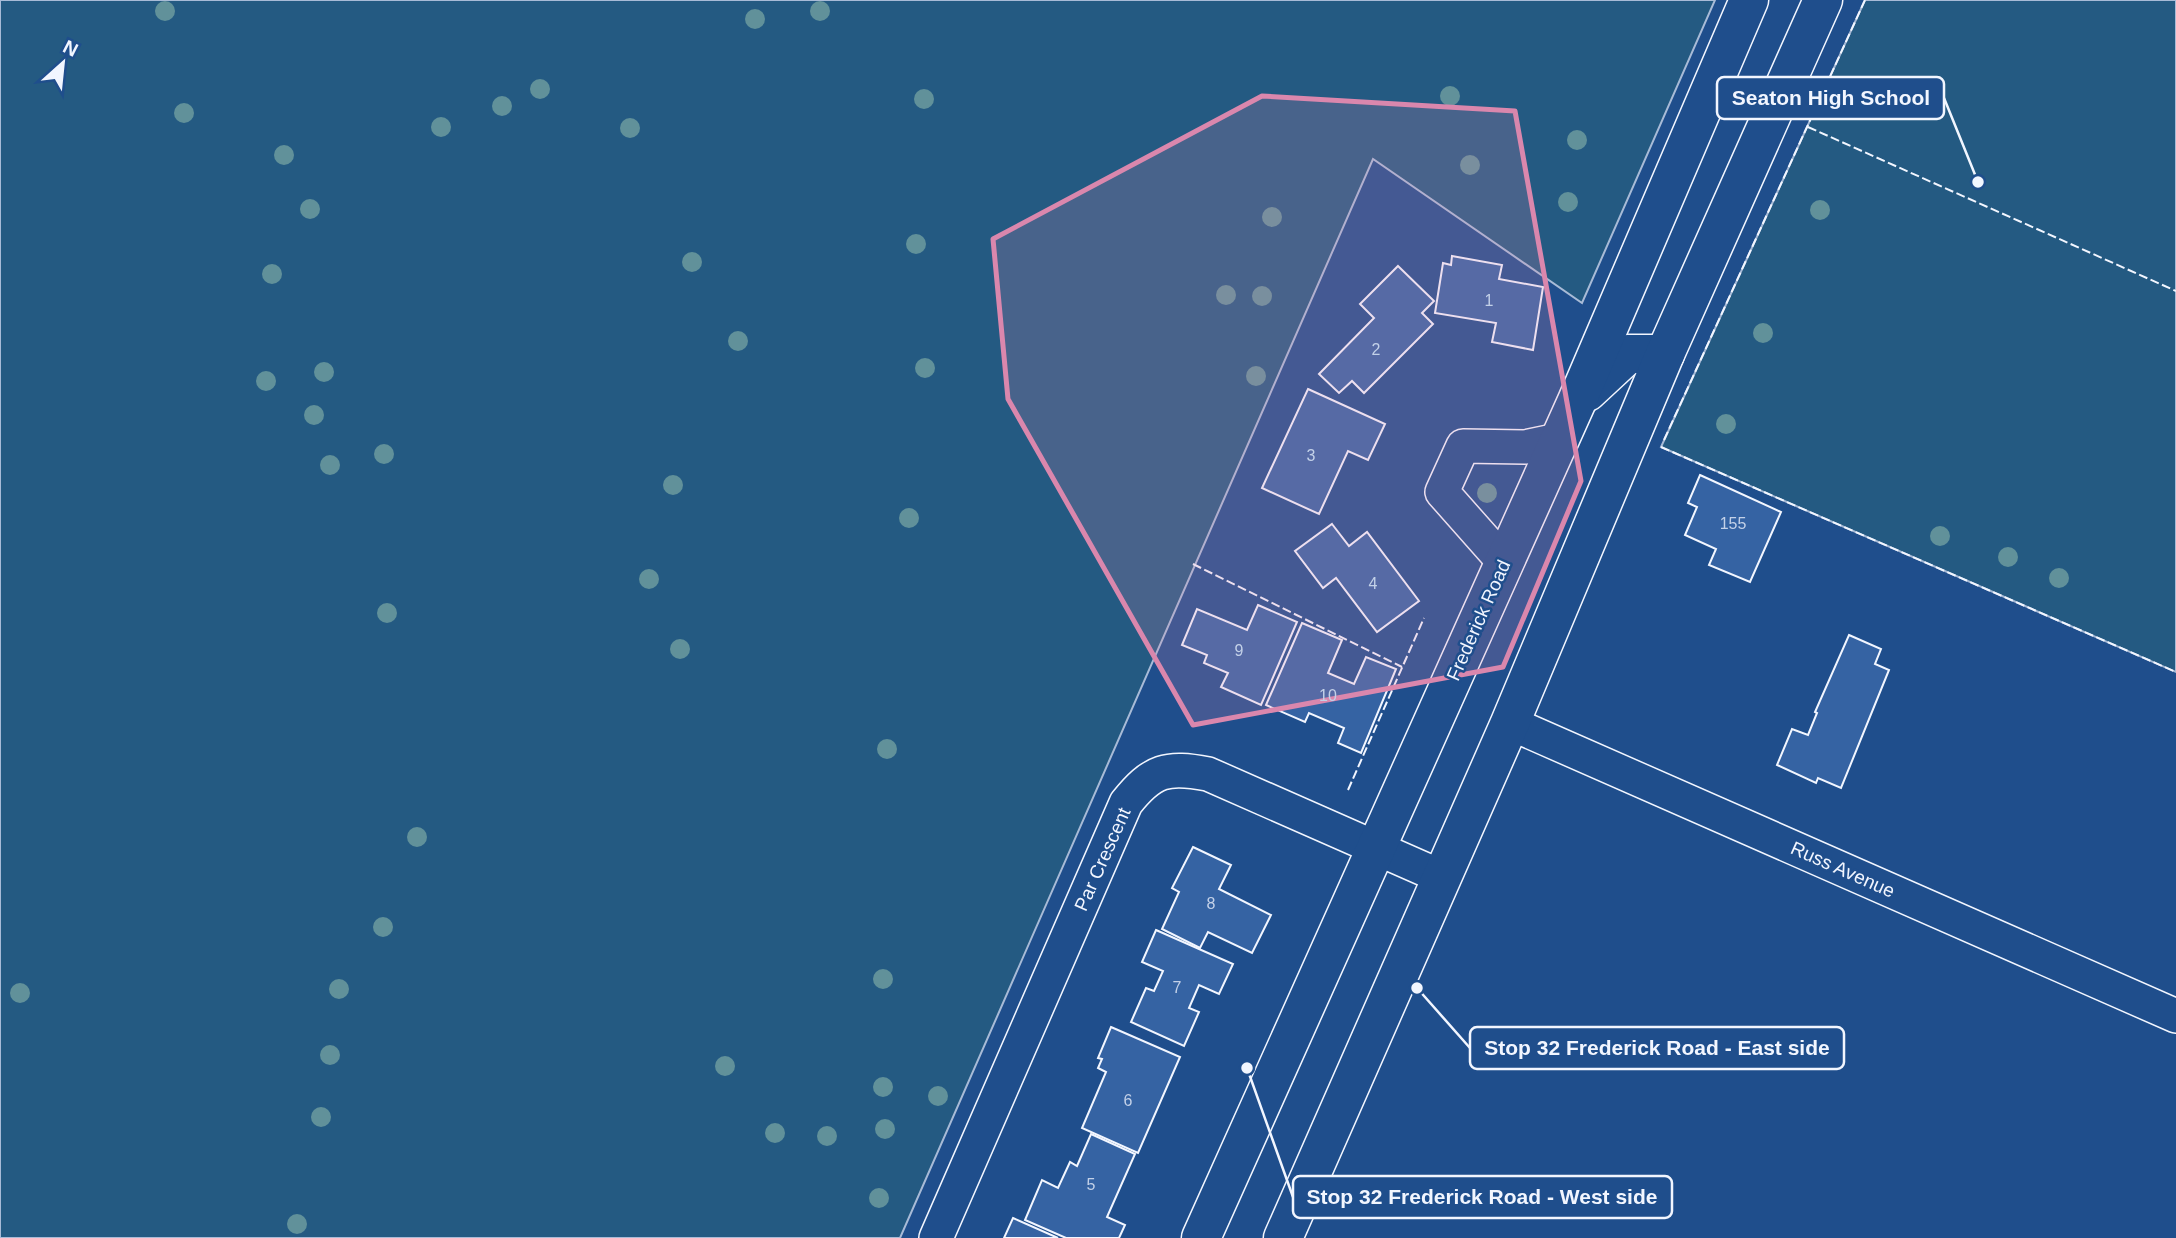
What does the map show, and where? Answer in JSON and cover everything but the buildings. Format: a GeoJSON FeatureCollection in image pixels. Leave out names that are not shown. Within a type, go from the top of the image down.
{"type":"FeatureCollection","features":[{"type":"Feature","properties":{"kind":"main road","name":"Frederick Road"},"geometry":{"type":"LineString","coordinates":[[1201,1238],[1577,401],[1749,0]]}},
{"type":"Feature","properties":{"kind":"main road"},"geometry":{"type":"LineString","coordinates":[[1283,1238],[1510,723],[1664,354],[1823,0]]}},
{"type":"Feature","properties":{"kind":"main road"},"geometry":{"type":"LineString","coordinates":[[1577,401],[1628,354],[1664,354]]}},
{"type":"Feature","properties":{"kind":"street"},"geometry":{"type":"LineString","coordinates":[[1504,562],[1442,492],[1463,446],[1525,447],[1558,440]]}},
{"type":"Feature","properties":{"kind":"street","name":"Russ Avenue"},"geometry":{"type":"LineString","coordinates":[[1510,723],[2176,1016]]}},
{"type":"Feature","properties":{"kind":"street","name":"Par Crescent"},"geometry":{"type":"LineString","coordinates":[[936,1238],[1126,803],[1140,784],[1154,774],[1179,768],[1208,774],[1443,877]]}},
{"type":"Feature","properties":{"kind":"highlighted area"},"geometry":{"type":"Polygon","coordinates":[[[1262,96],[1515,111],[1581,481],[1503,667],[1193,725],[1008,399],[993,239],[1262,96]]]}},
{"type":"Feature","properties":{"kind":"shaded area"},"geometry":{"type":"Polygon","coordinates":[[[0,0],[1715,0],[1582,303],[1373,159],[900,1238],[0,1238],[0,0]]]}},
{"type":"Feature","properties":{"kind":"shaded area"},"geometry":{"type":"Polygon","coordinates":[[[1865,0],[2176,0],[2176,672],[1661,447],[1865,0]]]}},
{"type":"Feature","properties":{"kind":"fence"},"geometry":{"type":"LineString","coordinates":[[1664,440],[1865,0]]}},
{"type":"Feature","properties":{"kind":"fence"},"geometry":{"type":"LineString","coordinates":[[1808,127],[2176,291]]}},
{"type":"Feature","properties":{"kind":"fence"},"geometry":{"type":"LineString","coordinates":[[1661,447],[2176,672]]}},
{"type":"Feature","properties":{"kind":"fence"},"geometry":{"type":"LineString","coordinates":[[1193,564],[1402,667]]}},
{"type":"Feature","properties":{"kind":"fence"},"geometry":{"type":"LineString","coordinates":[[1348,790],[1424,618]]}},
{"type":"Feature","properties":{"kind":"place","name":"Seaton High School"},"geometry":{"type":"Point","coordinates":[1978,182]}},
{"type":"Feature","properties":{"kind":"place","name":"Stop 32 Frederick Road - East side"},"geometry":{"type":"Point","coordinates":[1417,988]}},
{"type":"Feature","properties":{"kind":"place","name":"Stop 32 Frederick Road - West side"},"geometry":{"type":"Point","coordinates":[1247,1068]}}]}
